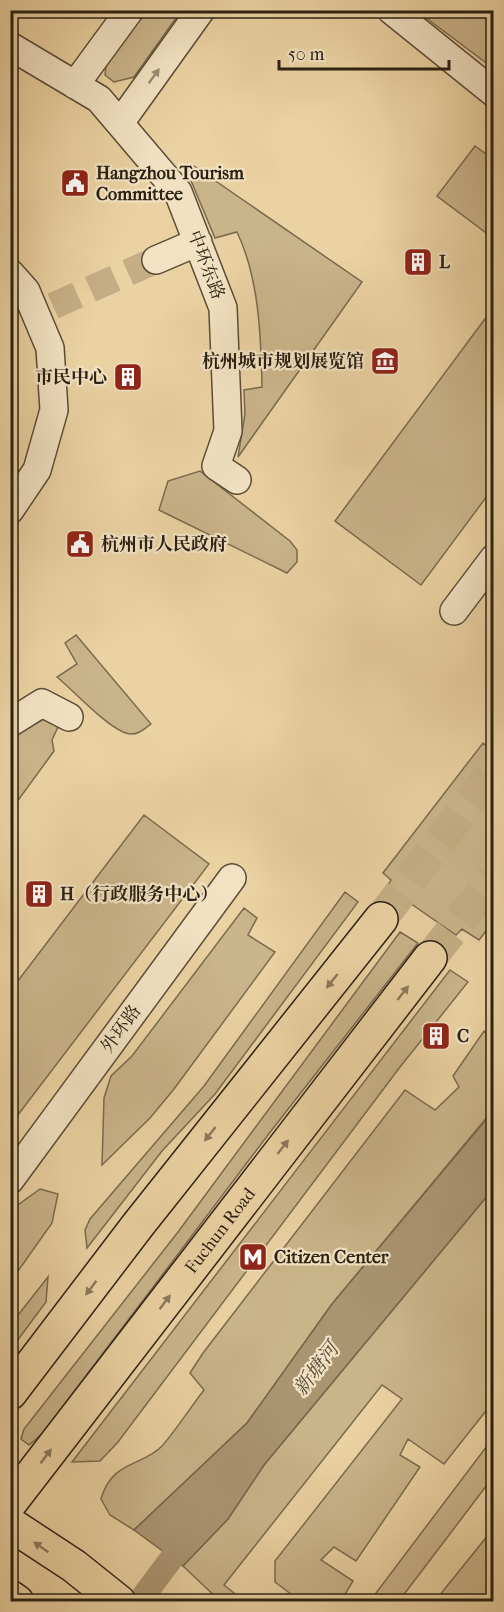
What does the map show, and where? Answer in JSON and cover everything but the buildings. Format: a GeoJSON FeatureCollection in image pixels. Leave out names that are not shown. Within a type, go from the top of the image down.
{"type":"FeatureCollection","features":[{"type":"Feature","properties":{"kind":"main road"},"geometry":{"type":"LineString","coordinates":[[10,1393],[138,1225],[381,919]]}},
{"type":"Feature","properties":{"kind":"main road","name":"Fuchun Road"},"geometry":{"type":"LineString","coordinates":[[10,1503],[430,958]]}},
{"type":"Feature","properties":{"kind":"main road"},"geometry":{"type":"LineString","coordinates":[[10,1524],[74,1566],[119,1602]]}},
{"type":"Feature","properties":{"kind":"main road"},"geometry":{"type":"LineString","coordinates":[[10,1597],[16,1602]]}},
{"type":"Feature","properties":{"kind":"street"},"geometry":{"type":"LineString","coordinates":[[75,85],[130,10]]}},
{"type":"Feature","properties":{"kind":"street"},"geometry":{"type":"LineString","coordinates":[[120,123],[201,10]]}},
{"type":"Feature","properties":{"kind":"street"},"geometry":{"type":"LineString","coordinates":[[391,10],[494,93]]}},
{"type":"Feature","properties":{"kind":"street","name":"中环东路"},"geometry":{"type":"LineString","coordinates":[[10,46],[99,99],[178,192],[223,308],[228,431],[216,466],[237,480]]}},
{"type":"Feature","properties":{"kind":"street"},"geometry":{"type":"LineString","coordinates":[[156,260],[198,242]]}},
{"type":"Feature","properties":{"kind":"street"},"geometry":{"type":"LineString","coordinates":[[10,273],[45,310],[54,410],[38,470],[10,510]]}},
{"type":"Feature","properties":{"kind":"street"},"geometry":{"type":"LineString","coordinates":[[454,610],[494,558]]}},
{"type":"Feature","properties":{"kind":"street"},"geometry":{"type":"LineString","coordinates":[[10,723],[42,703],[69,717]]}},
{"type":"Feature","properties":{"kind":"street","name":"外环路"},"geometry":{"type":"LineString","coordinates":[[10,1180],[232,878]]}},
{"type":"Feature","properties":{"kind":"shaded area"},"geometry":{"type":"Polygon","coordinates":[[[142,11],[181,11],[134,77],[114,82],[105,75],[107,57],[142,11]]]}},
{"type":"Feature","properties":{"kind":"shaded area"},"geometry":{"type":"Polygon","coordinates":[[[417,11],[493,11],[493,68],[417,11]]]}},
{"type":"Feature","properties":{"kind":"shaded area"},"geometry":{"type":"Polygon","coordinates":[[[475,146],[493,159],[493,238],[437,196],[475,146]]]}},
{"type":"Feature","properties":{"kind":"shaded area"},"geometry":{"type":"Polygon","coordinates":[[[191,164],[362,282],[238,457],[245,414],[244,390],[262,387],[261,348],[254,288],[250,268],[237,232],[215,238],[187,171],[191,164]]]}},
{"type":"Feature","properties":{"kind":"shaded area"},"geometry":{"type":"Polygon","coordinates":[[[493,308],[493,488],[421,585],[335,521],[493,308]]]}},
{"type":"Feature","properties":{"kind":"shaded area"},"geometry":{"type":"Polygon","coordinates":[[[200,471],[290,541],[297,550],[297,562],[287,573],[159,510],[168,481],[200,471]]]}},
{"type":"Feature","properties":{"kind":"shaded area"},"geometry":{"type":"Polygon","coordinates":[[[76,635],[151,724],[136,734],[122,732],[103,719],[57,677],[77,664],[65,643],[76,635]]]}},
{"type":"Feature","properties":{"kind":"shaded area"},"geometry":{"type":"Polygon","coordinates":[[[45,718],[56,722],[58,727],[52,740],[54,751],[11,810],[11,735],[45,718]]]}},
{"type":"Feature","properties":{"kind":"shaded area"},"geometry":{"type":"Polygon","coordinates":[[[483,743],[493,751],[494,921],[479,940],[462,929],[456,935],[387,887],[391,880],[383,873],[483,743]]]}},
{"type":"Feature","properties":{"kind":"shaded area"},"geometry":{"type":"Polygon","coordinates":[[[144,815],[209,864],[11,1124],[11,990],[144,815]]]}},
{"type":"Feature","properties":{"kind":"shaded area"},"geometry":{"type":"Polygon","coordinates":[[[345,892],[358,902],[215,1094],[162,1151],[87,1248],[85,1230],[90,1219],[204,1086],[345,892]]]}},
{"type":"Feature","properties":{"kind":"shaded area"},"geometry":{"type":"Polygon","coordinates":[[[244,908],[257,918],[248,935],[275,952],[174,1089],[150,1118],[102,1165],[104,1098],[111,1076],[132,1056],[244,908]]]}},
{"type":"Feature","properties":{"kind":"shaded area"},"geometry":{"type":"Polygon","coordinates":[[[400,932],[418,943],[271,1131],[42,1434],[29,1445],[21,1439],[24,1429],[178,1232],[400,932]]]}},
{"type":"Feature","properties":{"kind":"shaded area"},"geometry":{"type":"Polygon","coordinates":[[[450,970],[468,982],[400,1067],[118,1442],[100,1461],[72,1462],[450,970]]]}},
{"type":"Feature","properties":{"kind":"shaded area"},"geometry":{"type":"Polygon","coordinates":[[[484,1031],[493,1038],[493,1110],[332,1304],[247,1423],[134,1530],[110,1515],[101,1499],[112,1477],[154,1453],[173,1433],[204,1390],[190,1373],[203,1353],[405,1090],[435,1110],[459,1087],[453,1076],[484,1031]]]}},
{"type":"Feature","properties":{"kind":"shaded area"},"geometry":{"type":"Polygon","coordinates":[[[40,1189],[58,1194],[52,1223],[11,1281],[11,1210],[40,1189]]]}},
{"type":"Feature","properties":{"kind":"shaded area"},"geometry":{"type":"Polygon","coordinates":[[[493,1189],[493,1402],[444,1464],[408,1439],[400,1455],[420,1467],[356,1561],[334,1547],[321,1560],[353,1581],[341,1601],[300,1601],[275,1582],[275,1561],[402,1399],[382,1385],[224,1585],[244,1601],[220,1601],[183,1566],[228,1519],[264,1465],[493,1189]]]}},
{"type":"Feature","properties":{"kind":"shaded area"},"geometry":{"type":"Polygon","coordinates":[[[48,1277],[46,1302],[11,1349],[11,1324],[48,1277]]]}},
{"type":"Feature","properties":{"kind":"shaded area"},"geometry":{"type":"Polygon","coordinates":[[[493,1438],[493,1477],[399,1601],[370,1601],[493,1438]]]}},
{"type":"Feature","properties":{"kind":"shaded area"},"geometry":{"type":"Polygon","coordinates":[[[493,1529],[493,1601],[435,1601],[493,1529]]]}},
{"type":"Feature","properties":{"kind":"water"},"geometry":{"type":"Polygon","coordinates":[[[494,1110],[493,1189],[264,1465],[228,1519],[183,1566],[134,1530],[247,1423],[332,1304],[494,1110]]]}},
{"type":"Feature","properties":{"kind":"waterway","name":"新塘河"},"geometry":{"type":"LineString","coordinates":[[139,1602],[192,1531]]}},
{"type":"Feature","properties":{"kind":"tunnel"},"geometry":{"type":"LineString","coordinates":[[53,306],[156,260]]}},
{"type":"Feature","properties":{"kind":"tunnel"},"geometry":{"type":"LineString","coordinates":[[381,919],[494,769]]}},
{"type":"Feature","properties":{"kind":"tunnel"},"geometry":{"type":"LineString","coordinates":[[430,958],[494,878]]}},
{"type":"Feature","properties":{"kind":"place","name":"Hangzhou Tourism Committee"},"geometry":{"type":"Point","coordinates":[75,183]}},
{"type":"Feature","properties":{"kind":"place","name":"L"},"geometry":{"type":"Point","coordinates":[418,262]}},
{"type":"Feature","properties":{"kind":"place","name":"杭州城市规划展览馆"},"geometry":{"type":"Point","coordinates":[385,361]}},
{"type":"Feature","properties":{"kind":"place","name":"市民中心"},"geometry":{"type":"Point","coordinates":[128,377]}},
{"type":"Feature","properties":{"kind":"place","name":"杭州市人民政府"},"geometry":{"type":"Point","coordinates":[80,544]}},
{"type":"Feature","properties":{"kind":"place","name":"H（行政服务中心）"},"geometry":{"type":"Point","coordinates":[39,894]}},
{"type":"Feature","properties":{"kind":"place","name":"C"},"geometry":{"type":"Point","coordinates":[436,1036]}},
{"type":"Feature","properties":{"kind":"place","name":"Citizen Center"},"geometry":{"type":"Point","coordinates":[253,1257]}}]}
